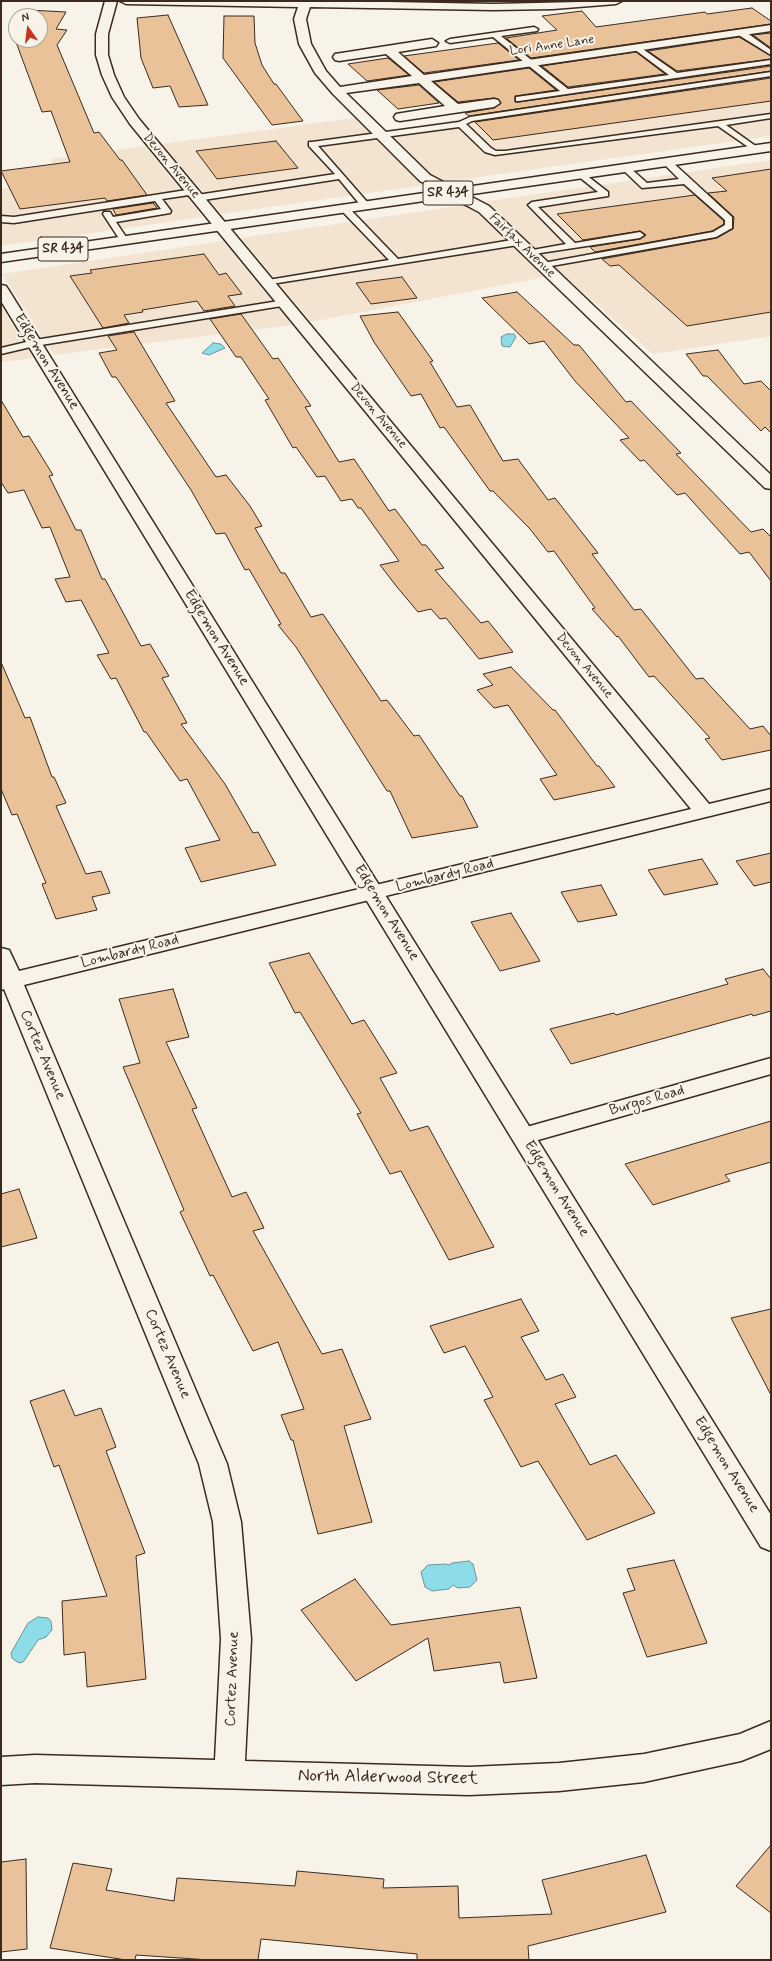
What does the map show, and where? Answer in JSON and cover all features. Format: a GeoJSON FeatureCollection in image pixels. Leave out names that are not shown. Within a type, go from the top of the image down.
{"type":"FeatureCollection","features":[{"type":"Feature","properties":{"kind":"street","name":"Devon Avenue"},"geometry":{"type":"LineString","coordinates":[[111,1],[106,14],[102,34],[102,55],[108,75],[118,97],[134,121],[704,811]]}},
{"type":"Feature","properties":{"kind":"street"},"geometry":{"type":"LineString","coordinates":[[126,1],[495,4],[553,6],[610,1]]}},
{"type":"Feature","properties":{"kind":"street","name":"Fairfax Avenue"},"geometry":{"type":"LineString","coordinates":[[305,3],[300,19],[305,44],[321,73],[337,91],[425,178],[484,209],[771,484]]}},
{"type":"Feature","properties":{"kind":"street","name":"Lori Anne Lane"},"geometry":{"type":"LineString","coordinates":[[337,91],[771,28]]}},
{"type":"Feature","properties":{"kind":"street"},"geometry":{"type":"LineString","coordinates":[[339,56],[432,43]]}},
{"type":"Feature","properties":{"kind":"street"},"geometry":{"type":"LineString","coordinates":[[389,50],[455,108]]}},
{"type":"Feature","properties":{"kind":"street"},"geometry":{"type":"LineString","coordinates":[[400,117],[494,103]]}},
{"type":"Feature","properties":{"kind":"street","name":"SR 434"},"geometry":{"type":"LineString","coordinates":[[1,258],[754,149],[770,148]]}},
{"type":"Feature","properties":{"kind":"street","name":"Edgemon Avenue"},"geometry":{"type":"LineString","coordinates":[[2,292],[35,343],[771,1539]]}},
{"type":"Feature","properties":{"kind":"street","name":"Lombardy Road"},"geometry":{"type":"LineString","coordinates":[[6,982],[374,893],[771,794]]}},
{"type":"Feature","properties":{"kind":"street","name":"Cortez Avenue"},"geometry":{"type":"LineString","coordinates":[[1,955],[6,982],[213,1464],[227,1522],[236,1639],[229,1775]]}},
{"type":"Feature","properties":{"kind":"street","name":"Burgos Road"},"geometry":{"type":"LineString","coordinates":[[524,1136],[771,1066]]}},
{"type":"Feature","properties":{"kind":"street","name":"North Alderwood Street"},"geometry":{"type":"LineString","coordinates":[[1,1771],[35,1769],[469,1781],[559,1777],[644,1768],[741,1747],[771,1735]]}},
{"type":"Feature","properties":{"kind":"lane"},"geometry":{"type":"LineString","coordinates":[[450,41],[534,29]]}},
{"type":"Feature","properties":{"kind":"lane"},"geometry":{"type":"LineString","coordinates":[[740,32],[771,53]]}},
{"type":"Feature","properties":{"kind":"lane"},"geometry":{"type":"LineString","coordinates":[[495,35],[566,92]]}},
{"type":"Feature","properties":{"kind":"lane"},"geometry":{"type":"LineString","coordinates":[[637,47],[676,76]]}},
{"type":"Feature","properties":{"kind":"lane"},"geometry":{"type":"LineString","coordinates":[[519,99],[771,62]]}},
{"type":"Feature","properties":{"kind":"lane"},"geometry":{"type":"LineString","coordinates":[[365,205],[312,144],[461,124],[470,118],[771,74]]}},
{"type":"Feature","properties":{"kind":"lane"},"geometry":{"type":"LineString","coordinates":[[461,124],[488,150],[495,153],[505,154],[771,116]]}},
{"type":"Feature","properties":{"kind":"lane"},"geometry":{"type":"LineString","coordinates":[[719,123],[754,149]]}},
{"type":"Feature","properties":{"kind":"lane"},"geometry":{"type":"LineString","coordinates":[[543,266],[716,234],[729,226],[729,219],[666,162]]}},
{"type":"Feature","properties":{"kind":"lane"},"geometry":{"type":"LineString","coordinates":[[625,168],[644,186],[686,181]]}},
{"type":"Feature","properties":{"kind":"lane"},"geometry":{"type":"LineString","coordinates":[[572,246],[532,206],[605,194],[581,174]]}},
{"type":"Feature","properties":{"kind":"lane"},"geometry":{"type":"LineString","coordinates":[[1,219],[14,220],[157,198],[195,195],[341,176]]}},
{"type":"Feature","properties":{"kind":"lane"},"geometry":{"type":"LineString","coordinates":[[111,220],[166,211],[157,198]]}},
{"type":"Feature","properties":{"kind":"lane"},"geometry":{"type":"LineString","coordinates":[[102,207],[124,240]]}},
{"type":"Feature","properties":{"kind":"lane"},"geometry":{"type":"LineString","coordinates":[[344,208],[396,262]]}},
{"type":"Feature","properties":{"kind":"lane"},"geometry":{"type":"LineString","coordinates":[[530,253],[640,235]]}},
{"type":"Feature","properties":{"kind":"lane"},"geometry":{"type":"LineString","coordinates":[[268,283],[518,242]]}},
{"type":"Feature","properties":{"kind":"lane"},"geometry":{"type":"LineString","coordinates":[[1,351],[35,343],[285,303]]}},
{"type":"Feature","properties":{"kind":"shaded area"},"geometry":{"type":"Polygon","coordinates":[[[771,70],[771,136],[444,182],[433,176],[386,131],[771,70]]]}},
{"type":"Feature","properties":{"kind":"shaded area"},"geometry":{"type":"Polygon","coordinates":[[[354,118],[417,180],[426,185],[221,214],[162,144],[354,118]]]}},
{"type":"Feature","properties":{"kind":"shaded area"},"geometry":{"type":"Polygon","coordinates":[[[145,146],[203,217],[1,246],[1,189],[58,179],[51,159],[145,146]]]}},
{"type":"Feature","properties":{"kind":"shaded area"},"geometry":{"type":"Polygon","coordinates":[[[771,160],[771,336],[653,354],[562,274],[493,208],[482,202],[771,160]]]}},
{"type":"Feature","properties":{"kind":"shaded area"},"geometry":{"type":"Polygon","coordinates":[[[464,205],[476,211],[545,277],[311,322],[241,238],[464,205]]]}},
{"type":"Feature","properties":{"kind":"shaded area"},"geometry":{"type":"Polygon","coordinates":[[[223,241],[292,325],[54,355],[2,274],[223,241]]]}},
{"type":"Feature","properties":{"kind":"shaded area"},"geometry":{"type":"Polygon","coordinates":[[[1,306],[33,358],[1,362],[1,306]]]}},
{"type":"Feature","properties":{"kind":"green space"},"geometry":{"type":"Polygon","coordinates":[[[314,1],[488,1],[487,4],[314,1]]]}},
{"type":"Feature","properties":{"kind":"water"},"geometry":{"type":"Polygon","coordinates":[[[507,334],[514,334],[516,337],[510,347],[502,346],[501,337],[507,334]]]}},
{"type":"Feature","properties":{"kind":"water"},"geometry":{"type":"Polygon","coordinates":[[[213,343],[221,344],[225,348],[209,355],[202,353],[213,343]]]}},
{"type":"Feature","properties":{"kind":"water"},"geometry":{"type":"Polygon","coordinates":[[[469,1561],[473,1564],[477,1580],[470,1587],[458,1588],[453,1585],[449,1589],[432,1591],[425,1587],[421,1572],[428,1565],[449,1565],[452,1563],[469,1561]]]}},
{"type":"Feature","properties":{"kind":"water"},"geometry":{"type":"Polygon","coordinates":[[[38,1617],[48,1618],[51,1621],[52,1630],[46,1637],[38,1640],[24,1661],[21,1663],[17,1662],[12,1658],[11,1653],[28,1623],[38,1617]]]}},
{"type":"Feature","properties":{"kind":"building"},"geometry":{"type":"Polygon","coordinates":[[[752,8],[771,21],[771,24],[531,58],[506,38],[557,30],[542,16],[582,11],[596,27],[705,12],[707,14],[752,8]]]}},
{"type":"Feature","properties":{"kind":"building"},"geometry":{"type":"Polygon","coordinates":[[[48,11],[66,12],[56,29],[67,30],[57,45],[94,133],[99,132],[120,160],[122,160],[147,195],[107,201],[105,198],[20,209],[1,171],[70,162],[51,111],[42,112],[18,48],[48,48],[48,11]]]}},
{"type":"Feature","properties":{"kind":"building"},"geometry":{"type":"Polygon","coordinates":[[[168,15],[208,105],[179,107],[170,86],[153,88],[141,58],[137,18],[168,15]]]}},
{"type":"Feature","properties":{"kind":"building"},"geometry":{"type":"Polygon","coordinates":[[[224,16],[254,16],[255,43],[262,65],[274,84],[276,84],[303,121],[272,125],[223,58],[224,16]]]}},
{"type":"Feature","properties":{"kind":"building"},"geometry":{"type":"Polygon","coordinates":[[[771,33],[771,48],[753,35],[771,33]]]}},
{"type":"Feature","properties":{"kind":"building"},"geometry":{"type":"Polygon","coordinates":[[[739,37],[771,56],[771,59],[677,71],[648,51],[739,37]]]}},
{"type":"Feature","properties":{"kind":"building"},"geometry":{"type":"Polygon","coordinates":[[[498,43],[519,60],[424,73],[404,56],[498,43]]]}},
{"type":"Feature","properties":{"kind":"building"},"geometry":{"type":"Polygon","coordinates":[[[636,52],[665,74],[568,87],[542,66],[636,52]]]}},
{"type":"Feature","properties":{"kind":"building"},"geometry":{"type":"Polygon","coordinates":[[[388,58],[409,75],[367,81],[348,64],[388,58]]]}},
{"type":"Feature","properties":{"kind":"building"},"geometry":{"type":"Polygon","coordinates":[[[771,66],[771,71],[469,116],[465,113],[494,108],[501,102],[494,98],[458,102],[434,82],[529,68],[556,90],[515,96],[515,102],[519,102],[771,66]]]}},
{"type":"Feature","properties":{"kind":"building"},"geometry":{"type":"Polygon","coordinates":[[[771,78],[771,101],[493,140],[475,122],[771,78]]]}},
{"type":"Feature","properties":{"kind":"building"},"geometry":{"type":"Polygon","coordinates":[[[419,85],[439,103],[398,109],[377,90],[419,85]]]}},
{"type":"Feature","properties":{"kind":"building"},"geometry":{"type":"Polygon","coordinates":[[[276,141],[298,168],[217,179],[196,151],[276,141]]]}},
{"type":"Feature","properties":{"kind":"building"},"geometry":{"type":"Polygon","coordinates":[[[771,169],[771,312],[687,326],[619,265],[610,266],[602,259],[717,238],[733,229],[734,217],[708,193],[727,191],[712,178],[771,169]]]}},
{"type":"Feature","properties":{"kind":"building"},"geometry":{"type":"Polygon","coordinates":[[[695,195],[724,221],[724,224],[712,231],[595,252],[590,247],[640,239],[646,235],[640,231],[583,240],[557,214],[695,195]]]}},
{"type":"Feature","properties":{"kind":"building"},"geometry":{"type":"Polygon","coordinates":[[[153,203],[157,208],[116,215],[113,209],[153,203]]]}},
{"type":"Feature","properties":{"kind":"building"},"geometry":{"type":"Polygon","coordinates":[[[204,254],[219,275],[226,273],[242,294],[228,296],[235,306],[204,311],[197,301],[142,310],[143,312],[124,315],[129,323],[103,328],[70,276],[92,273],[90,270],[204,254]]]}},
{"type":"Feature","properties":{"kind":"building"},"geometry":{"type":"Polygon","coordinates":[[[402,277],[417,298],[371,304],[356,283],[402,277]]]}},
{"type":"Feature","properties":{"kind":"building"},"geometry":{"type":"Polygon","coordinates":[[[517,292],[574,345],[579,345],[626,402],[631,401],[681,453],[676,454],[751,532],[763,529],[771,537],[771,581],[749,552],[740,554],[685,493],[677,495],[644,460],[640,461],[620,440],[629,438],[575,381],[544,341],[529,344],[482,298],[517,292]]]}},
{"type":"Feature","properties":{"kind":"building"},"geometry":{"type":"Polygon","coordinates":[[[398,312],[433,361],[430,362],[457,407],[470,405],[503,461],[518,459],[548,500],[555,498],[598,553],[592,554],[634,610],[641,609],[696,679],[703,678],[750,729],[763,726],[771,736],[771,750],[722,760],[705,739],[710,738],[654,676],[649,677],[618,636],[617,637],[592,609],[595,608],[554,551],[548,552],[530,529],[493,491],[490,491],[444,427],[440,428],[421,394],[411,396],[374,342],[360,316],[398,312]]]}},
{"type":"Feature","properties":{"kind":"building"},"geometry":{"type":"Polygon","coordinates":[[[241,314],[273,359],[278,358],[311,406],[305,407],[339,462],[354,459],[389,511],[395,509],[422,545],[426,545],[444,568],[435,570],[481,623],[488,621],[513,652],[479,659],[446,618],[440,619],[431,609],[418,612],[397,587],[380,565],[399,561],[361,508],[358,508],[352,499],[341,501],[325,476],[317,477],[296,447],[293,448],[265,400],[269,399],[241,357],[236,357],[210,319],[241,314]]]}},
{"type":"Feature","properties":{"kind":"building"},"geometry":{"type":"Polygon","coordinates":[[[134,332],[175,401],[166,403],[216,477],[226,475],[250,506],[262,526],[255,528],[281,573],[285,573],[311,617],[323,614],[381,701],[387,700],[414,736],[419,735],[460,796],[462,796],[478,827],[412,838],[390,791],[387,791],[296,647],[278,625],[281,624],[249,569],[245,570],[225,533],[216,534],[191,490],[116,377],[112,377],[99,353],[117,350],[108,336],[134,332]]]}},
{"type":"Feature","properties":{"kind":"building"},"geometry":{"type":"Polygon","coordinates":[[[718,350],[744,384],[761,381],[771,391],[771,433],[765,427],[761,431],[707,376],[703,376],[686,354],[718,350]]]}},
{"type":"Feature","properties":{"kind":"building"},"geometry":{"type":"Polygon","coordinates":[[[1,400],[23,437],[29,436],[53,475],[49,476],[76,530],[81,530],[102,579],[105,579],[141,646],[150,644],[169,676],[162,678],[187,723],[181,724],[225,784],[253,833],[258,832],[276,865],[201,882],[185,848],[220,840],[187,779],[180,781],[146,732],[144,732],[116,678],[111,679],[97,655],[109,653],[81,600],[66,602],[55,579],[70,577],[50,527],[42,528],[24,490],[8,493],[1,482],[1,400]]]}},
{"type":"Feature","properties":{"kind":"building"},"geometry":{"type":"Polygon","coordinates":[[[1,662],[25,718],[30,717],[52,777],[54,777],[66,803],[56,806],[86,874],[101,871],[110,893],[92,897],[97,910],[56,919],[42,884],[46,883],[17,814],[12,815],[1,789],[1,662]]]}},
{"type":"Feature","properties":{"kind":"building"},"geometry":{"type":"Polygon","coordinates":[[[511,667],[553,710],[555,710],[597,766],[599,766],[615,787],[554,800],[540,779],[557,775],[508,705],[494,708],[477,690],[493,685],[483,674],[511,667]]]}},
{"type":"Feature","properties":{"kind":"building"},"geometry":{"type":"Polygon","coordinates":[[[771,853],[771,882],[754,886],[736,861],[771,853]]]}},
{"type":"Feature","properties":{"kind":"building"},"geometry":{"type":"Polygon","coordinates":[[[702,859],[718,884],[664,895],[648,870],[702,859]]]}},
{"type":"Feature","properties":{"kind":"building"},"geometry":{"type":"Polygon","coordinates":[[[601,885],[617,915],[578,922],[561,892],[601,885]]]}},
{"type":"Feature","properties":{"kind":"building"},"geometry":{"type":"Polygon","coordinates":[[[511,913],[540,961],[500,971],[471,922],[511,913]]]}},
{"type":"Feature","properties":{"kind":"building"},"geometry":{"type":"Polygon","coordinates":[[[309,953],[352,1024],[364,1020],[397,1073],[380,1078],[410,1131],[428,1126],[494,1247],[449,1260],[401,1171],[390,1174],[357,1114],[361,1113],[300,1012],[295,1013],[269,963],[309,953]]]}},
{"type":"Feature","properties":{"kind":"building"},"geometry":{"type":"Polygon","coordinates":[[[763,969],[771,979],[771,1011],[753,1016],[752,1014],[571,1064],[550,1029],[614,1013],[616,1015],[728,984],[725,979],[763,969]]]}},
{"type":"Feature","properties":{"kind":"building"},"geometry":{"type":"Polygon","coordinates":[[[173,989],[189,1037],[166,1042],[197,1108],[192,1109],[232,1197],[246,1192],[264,1228],[253,1231],[322,1354],[342,1349],[371,1419],[344,1426],[372,1522],[318,1534],[293,1440],[291,1440],[281,1415],[304,1409],[278,1342],[253,1351],[213,1275],[210,1276],[180,1212],[184,1210],[123,1067],[140,1063],[119,999],[173,989]]]}},
{"type":"Feature","properties":{"kind":"building"},"geometry":{"type":"Polygon","coordinates":[[[771,1121],[771,1162],[725,1175],[730,1181],[653,1205],[625,1164],[771,1121]]]}},
{"type":"Feature","properties":{"kind":"building"},"geometry":{"type":"Polygon","coordinates":[[[19,1189],[37,1238],[1,1247],[1,1194],[19,1189]]]}},
{"type":"Feature","properties":{"kind":"building"},"geometry":{"type":"Polygon","coordinates":[[[521,1299],[539,1331],[521,1337],[546,1380],[563,1374],[576,1397],[555,1404],[590,1465],[616,1455],[655,1513],[587,1540],[538,1461],[521,1467],[484,1400],[493,1397],[465,1346],[444,1353],[430,1326],[521,1299]]]}},
{"type":"Feature","properties":{"kind":"building"},"geometry":{"type":"Polygon","coordinates":[[[771,1309],[771,1395],[731,1318],[771,1309]]]}},
{"type":"Feature","properties":{"kind":"building"},"geometry":{"type":"Polygon","coordinates":[[[64,1390],[75,1416],[101,1408],[116,1447],[106,1451],[145,1553],[136,1556],[146,1679],[87,1687],[85,1652],[64,1655],[62,1601],[107,1596],[59,1465],[54,1467],[30,1401],[64,1390]]]}},
{"type":"Feature","properties":{"kind":"building"},"geometry":{"type":"Polygon","coordinates":[[[674,1560],[707,1643],[647,1657],[623,1593],[635,1590],[627,1569],[674,1560]]]}},
{"type":"Feature","properties":{"kind":"building"},"geometry":{"type":"Polygon","coordinates":[[[355,1579],[391,1625],[520,1607],[537,1678],[504,1683],[500,1662],[434,1671],[428,1638],[356,1681],[301,1610],[355,1579]]]}},
{"type":"Feature","properties":{"kind":"building"},"geometry":{"type":"Polygon","coordinates":[[[771,1845],[771,1913],[736,1886],[771,1845]]]}},
{"type":"Feature","properties":{"kind":"building"},"geometry":{"type":"Polygon","coordinates":[[[646,1855],[666,1912],[528,1946],[529,1960],[417,1960],[417,1954],[261,1939],[258,1960],[210,1960],[136,1955],[135,1960],[126,1960],[50,1948],[73,1863],[112,1869],[106,1890],[174,1901],[177,1878],[295,1886],[297,1871],[384,1879],[383,1888],[458,1886],[459,1918],[552,1914],[542,1880],[646,1855]]]}},
{"type":"Feature","properties":{"kind":"building"},"geometry":{"type":"Polygon","coordinates":[[[26,1859],[27,1949],[1,1952],[1,1862],[26,1859]]]}}]}
